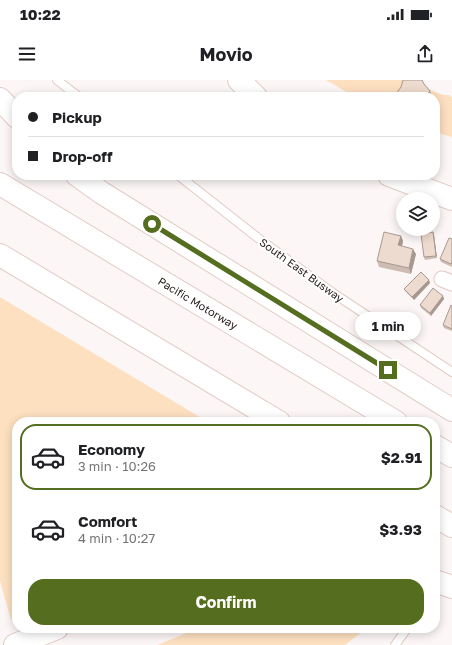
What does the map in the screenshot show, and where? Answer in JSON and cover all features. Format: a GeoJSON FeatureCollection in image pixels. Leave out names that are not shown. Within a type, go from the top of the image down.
{"type":"FeatureCollection","features":[{"type":"Feature","properties":{"kind":"main road"},"geometry":{"type":"LineString","coordinates":[[239,80],[251,92]]}},
{"type":"Feature","properties":{"kind":"main road"},"geometry":{"type":"LineString","coordinates":[[0,99],[12,112]]}},
{"type":"Feature","properties":{"kind":"main road"},"geometry":{"type":"LineString","coordinates":[[84,180],[102,194],[452,410]]}},
{"type":"Feature","properties":{"kind":"main road"},"geometry":{"type":"LineString","coordinates":[[402,180],[452,199]]}},
{"type":"Feature","properties":{"kind":"main road","name":"Pacific Motorway"},"geometry":{"type":"LineString","coordinates":[[0,184],[388,417]]}},
{"type":"Feature","properties":{"kind":"main road"},"geometry":{"type":"LineString","coordinates":[[0,255],[271,417]]}},
{"type":"Feature","properties":{"kind":"main road"},"geometry":{"type":"LineString","coordinates":[[440,449],[452,456]]}},
{"type":"Feature","properties":{"kind":"main road"},"geometry":{"type":"LineString","coordinates":[[440,519],[452,526]]}},
{"type":"Feature","properties":{"kind":"main road"},"geometry":{"type":"LineString","coordinates":[[440,583],[452,587]]}},
{"type":"Feature","properties":{"kind":"main road"},"geometry":{"type":"LineString","coordinates":[[15,645],[45,633]]}},
{"type":"Feature","properties":{"kind":"lane"},"geometry":{"type":"LineString","coordinates":[[57,80],[73,92]]}},
{"type":"Feature","properties":{"kind":"lane","name":"South East Busway"},"geometry":{"type":"LineString","coordinates":[[184,180],[258,238],[333,293],[452,372]]}},
{"type":"Feature","properties":{"kind":"lane"},"geometry":{"type":"LineString","coordinates":[[395,645],[404,633]]}},
{"type":"Feature","properties":{"kind":"shaded area"},"geometry":{"type":"Polygon","coordinates":[[[326,80],[412,80],[404,92],[346,92],[326,80]]]}},
{"type":"Feature","properties":{"kind":"shaded area"},"geometry":{"type":"Polygon","coordinates":[[[421,86],[436,92],[411,92],[421,86]]]}},
{"type":"Feature","properties":{"kind":"shaded area"},"geometry":{"type":"Polygon","coordinates":[[[440,94],[452,97],[452,137],[440,133],[440,94]]]}},
{"type":"Feature","properties":{"kind":"shaded area"},"geometry":{"type":"Polygon","coordinates":[[[0,297],[200,417],[12,417],[11,620],[0,581],[0,297]]]}},
{"type":"Feature","properties":{"kind":"shaded area"},"geometry":{"type":"Polygon","coordinates":[[[187,633],[361,633],[345,645],[157,645],[187,633]]]}},
{"type":"Feature","properties":{"kind":"building"},"geometry":{"type":"Polygon","coordinates":[[[403,80],[422,80],[430,91],[397,92],[403,80]]]}},
{"type":"Feature","properties":{"kind":"building"},"geometry":{"type":"Polygon","coordinates":[[[384,232],[401,236],[398,245],[413,249],[409,268],[377,261],[384,232]]]}},
{"type":"Feature","properties":{"kind":"building"},"geometry":{"type":"Polygon","coordinates":[[[421,236],[434,236],[436,256],[424,257],[421,236]]]}},
{"type":"Feature","properties":{"kind":"building"},"geometry":{"type":"Polygon","coordinates":[[[449,238],[452,239],[451,264],[440,259],[449,238]]]}},
{"type":"Feature","properties":{"kind":"building"},"geometry":{"type":"Polygon","coordinates":[[[421,272],[429,280],[412,297],[404,289],[421,272]]]}},
{"type":"Feature","properties":{"kind":"building"},"geometry":{"type":"Polygon","coordinates":[[[433,288],[443,296],[430,313],[420,305],[433,288]]]}},
{"type":"Feature","properties":{"kind":"building"},"geometry":{"type":"Polygon","coordinates":[[[451,305],[452,306],[452,329],[443,325],[451,305]]]}},
{"type":"Feature","properties":{"kind":"route"},"geometry":{"type":"LineString","coordinates":[[152,224],[388,370]]}}]}
